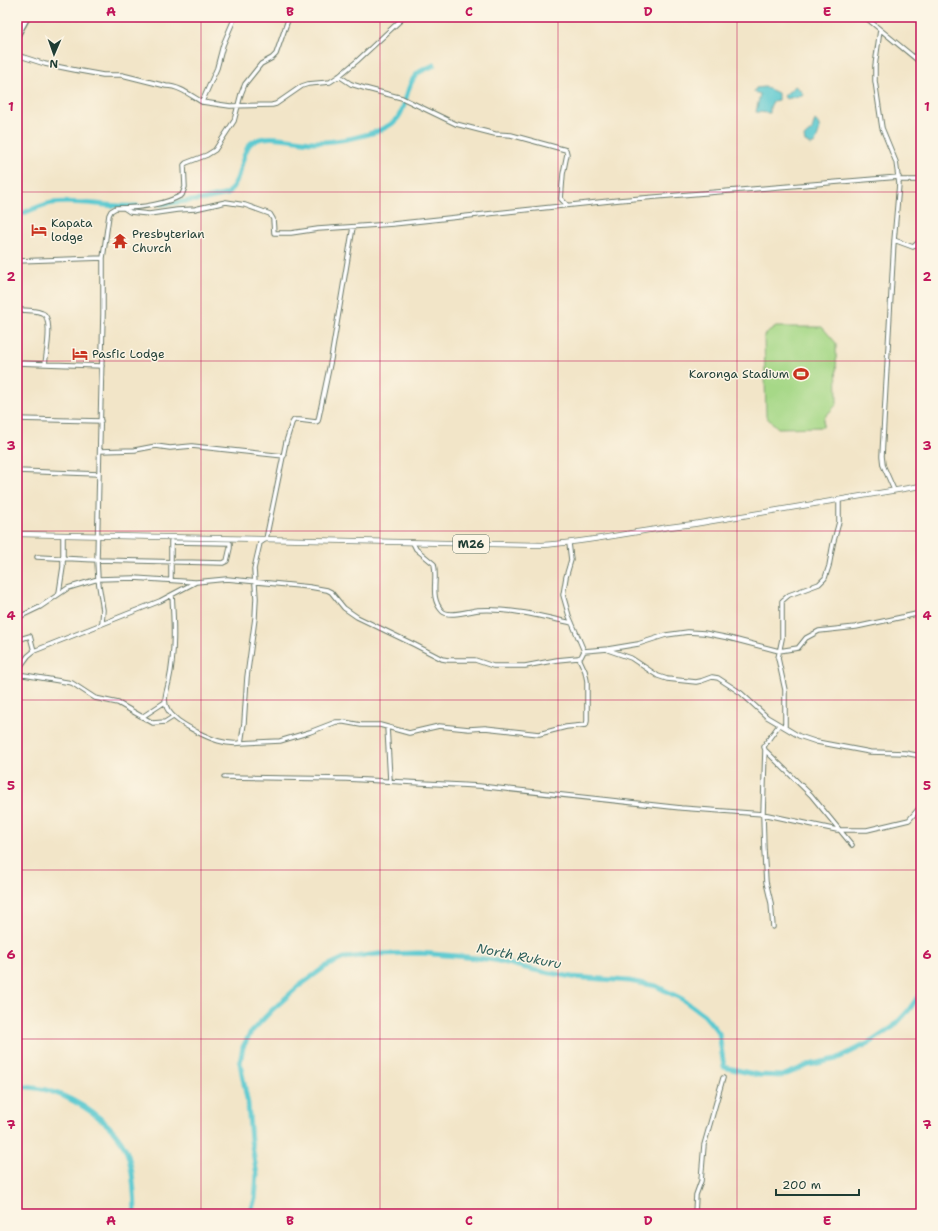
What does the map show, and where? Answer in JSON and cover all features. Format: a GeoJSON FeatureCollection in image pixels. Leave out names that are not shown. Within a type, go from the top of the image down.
{"type":"FeatureCollection","features":[{"type":"Feature","properties":{"kind":"highway"},"geometry":{"type":"LineString","coordinates":[[17,35],[27,17]]}},
{"type":"Feature","properties":{"kind":"main road","name":"M26"},"geometry":{"type":"LineString","coordinates":[[17,534],[98,535],[171,539],[266,538],[535,545],[569,543],[921,486]]}},
{"type":"Feature","properties":{"kind":"street"},"geometry":{"type":"LineString","coordinates":[[202,102],[234,17]]}},
{"type":"Feature","properties":{"kind":"street"},"geometry":{"type":"LineString","coordinates":[[102,623],[97,560],[101,421],[103,258],[111,212],[116,208],[148,206],[166,202],[182,195],[185,187],[184,165],[216,150],[233,124],[242,91],[251,76],[261,64],[276,54],[289,17]]}},
{"type":"Feature","properties":{"kind":"street"},"geometry":{"type":"LineString","coordinates":[[17,55],[41,63],[80,71],[103,75],[122,75],[166,86],[175,86],[202,102],[218,105],[238,106],[272,105],[276,104],[302,86],[330,82],[358,61],[404,17]]}},
{"type":"Feature","properties":{"kind":"street"},"geometry":{"type":"LineString","coordinates":[[865,17],[921,63]]}},
{"type":"Feature","properties":{"kind":"street"},"geometry":{"type":"LineString","coordinates":[[880,30],[875,66],[875,81],[882,128],[896,162],[899,179],[894,240],[882,456],[882,465],[894,490]]}},
{"type":"Feature","properties":{"kind":"street"},"geometry":{"type":"LineString","coordinates":[[339,76],[351,84],[388,93],[410,101],[456,124],[492,133],[511,135],[566,150],[567,154],[563,174],[561,199],[568,206]]}},
{"type":"Feature","properties":{"kind":"street"},"geometry":{"type":"LineString","coordinates":[[124,208],[127,212],[157,214],[229,202],[250,205],[270,214],[275,234],[306,230],[393,224],[568,206],[899,179],[921,180]]}},
{"type":"Feature","properties":{"kind":"street"},"geometry":{"type":"LineString","coordinates":[[241,743],[247,677],[255,618],[255,566],[260,543],[266,538],[286,442],[294,420],[318,421],[331,360],[353,227]]}},
{"type":"Feature","properties":{"kind":"street"},"geometry":{"type":"LineString","coordinates":[[894,240],[913,247],[921,240]]}},
{"type":"Feature","properties":{"kind":"street"},"geometry":{"type":"LineString","coordinates":[[17,262],[103,258]]}},
{"type":"Feature","properties":{"kind":"street"},"geometry":{"type":"LineString","coordinates":[[17,310],[43,313],[49,321],[45,364]]}},
{"type":"Feature","properties":{"kind":"street"},"geometry":{"type":"LineString","coordinates":[[17,364],[102,366]]}},
{"type":"Feature","properties":{"kind":"street"},"geometry":{"type":"LineString","coordinates":[[17,419],[101,421]]}},
{"type":"Feature","properties":{"kind":"street"},"geometry":{"type":"LineString","coordinates":[[100,451],[135,450],[156,446],[170,448],[192,446],[284,456]]}},
{"type":"Feature","properties":{"kind":"street"},"geometry":{"type":"LineString","coordinates":[[17,471],[99,474]]}},
{"type":"Feature","properties":{"kind":"street"},"geometry":{"type":"LineString","coordinates":[[785,727],[785,690],[779,664],[782,608],[784,599],[789,595],[819,584],[825,578],[834,537],[839,522],[840,500]]}},
{"type":"Feature","properties":{"kind":"street"},"geometry":{"type":"LineString","coordinates":[[59,594],[63,567],[62,559],[64,535]]}},
{"type":"Feature","properties":{"kind":"street"},"geometry":{"type":"LineString","coordinates":[[37,557],[62,559],[172,561],[223,563],[227,561],[230,543],[171,539],[172,561],[171,580]]}},
{"type":"Feature","properties":{"kind":"street"},"geometry":{"type":"LineString","coordinates":[[413,543],[416,549],[434,564],[434,591],[436,602],[444,613],[462,613],[482,610],[530,613],[572,623]]}},
{"type":"Feature","properties":{"kind":"street"},"geometry":{"type":"LineString","coordinates":[[569,543],[571,560],[564,583],[563,595],[572,623],[584,651]]}},
{"type":"Feature","properties":{"kind":"street"},"geometry":{"type":"LineString","coordinates":[[17,618],[40,607],[73,586],[98,579],[134,578],[196,582],[227,579],[327,590],[331,592],[344,608],[357,618],[442,659],[475,660],[493,666],[529,666],[552,660],[579,658]]}},
{"type":"Feature","properties":{"kind":"street"},"geometry":{"type":"LineString","coordinates":[[17,671],[28,656],[34,651],[102,623],[124,616],[172,595],[196,582]]}},
{"type":"Feature","properties":{"kind":"street"},"geometry":{"type":"LineString","coordinates":[[172,595],[174,627],[169,678],[165,694],[165,702],[168,711],[173,717],[211,739],[222,742],[241,743],[280,741],[336,722],[361,725],[373,724],[408,733],[439,726],[469,729],[485,728],[539,734],[566,727],[586,725],[587,681],[585,671],[579,658]]}},
{"type":"Feature","properties":{"kind":"street"},"geometry":{"type":"LineString","coordinates":[[579,658],[584,651],[638,644],[666,636],[688,632],[704,633],[729,638],[779,652],[798,648],[806,638],[819,631],[856,627],[921,613]]}},
{"type":"Feature","properties":{"kind":"street"},"geometry":{"type":"LineString","coordinates":[[17,640],[30,636],[34,651]]}},
{"type":"Feature","properties":{"kind":"street"},"geometry":{"type":"LineString","coordinates":[[608,649],[631,658],[658,676],[667,679],[696,682],[712,677],[718,678],[741,693],[767,717],[799,736],[822,743],[870,752],[905,753],[921,756]]}},
{"type":"Feature","properties":{"kind":"street"},"geometry":{"type":"LineString","coordinates":[[17,676],[24,675],[72,683],[95,698],[118,703],[151,722],[159,723],[169,721],[173,717]]}},
{"type":"Feature","properties":{"kind":"street"},"geometry":{"type":"LineString","coordinates":[[142,717],[165,702]]}},
{"type":"Feature","properties":{"kind":"street"},"geometry":{"type":"LineString","coordinates":[[773,927],[771,903],[766,882],[763,814],[764,748],[779,725]]}},
{"type":"Feature","properties":{"kind":"street"},"geometry":{"type":"LineString","coordinates":[[387,727],[390,780]]}},
{"type":"Feature","properties":{"kind":"street"},"geometry":{"type":"LineString","coordinates":[[765,750],[811,795],[852,845]]}},
{"type":"Feature","properties":{"kind":"street"},"geometry":{"type":"LineString","coordinates":[[224,777],[390,780],[479,786],[681,808],[763,814],[837,830],[867,830],[909,820],[921,806]]}},
{"type":"Feature","properties":{"kind":"street"},"geometry":{"type":"LineString","coordinates":[[695,1214],[696,1195],[701,1181],[704,1145],[723,1078]]}},
{"type":"Feature","properties":{"kind":"green space","name":"Karonga Stadium"},"geometry":{"type":"Polygon","coordinates":[[[776,327],[822,327],[836,343],[837,404],[824,418],[823,427],[778,428],[766,417],[764,335],[776,327]]]}},
{"type":"Feature","properties":{"kind":"water"},"geometry":{"type":"Polygon","coordinates":[[[795,86],[803,95],[786,99],[784,96],[795,86]]]}},
{"type":"Feature","properties":{"kind":"water"},"geometry":{"type":"Polygon","coordinates":[[[765,87],[778,93],[778,100],[773,101],[770,107],[770,113],[756,112],[760,94],[754,92],[756,88],[765,87]]]}},
{"type":"Feature","properties":{"kind":"water"},"geometry":{"type":"Polygon","coordinates":[[[815,120],[819,125],[819,131],[815,143],[811,145],[805,142],[804,137],[812,130],[815,120]]]}},
{"type":"Feature","properties":{"kind":"waterway"},"geometry":{"type":"LineString","coordinates":[[161,204],[205,199],[228,194],[238,177],[248,147],[256,140],[271,137],[312,142],[343,140],[366,135],[386,127],[394,122],[402,111],[410,84],[414,78],[418,73],[434,65]]}},
{"type":"Feature","properties":{"kind":"waterway"},"geometry":{"type":"LineString","coordinates":[[17,216],[43,205],[63,202],[137,206]]}},
{"type":"Feature","properties":{"kind":"waterway","name":"North Rukuru"},"geometry":{"type":"LineString","coordinates":[[250,1214],[255,1199],[257,1175],[251,1140],[248,1104],[240,1063],[243,1047],[251,1032],[272,1010],[299,986],[325,967],[344,958],[379,954],[420,953],[457,956],[494,960],[534,970],[572,977],[629,981],[656,986],[682,999],[704,1015],[719,1033],[724,1067],[758,1075],[782,1076],[809,1065],[836,1059],[869,1043],[893,1027],[908,1011],[921,993]]}},
{"type":"Feature","properties":{"kind":"waterway","name":"North Rukuru"},"geometry":{"type":"LineString","coordinates":[[17,1086],[50,1091],[72,1100],[94,1114],[113,1131],[126,1150],[130,1164],[135,1199],[135,1214]]}},
{"type":"Feature","properties":{"kind":"place","name":"Kapata lodge"},"geometry":{"type":"Point","coordinates":[39,230]}},
{"type":"Feature","properties":{"kind":"place","name":"Presbyterian Church"},"geometry":{"type":"Point","coordinates":[120,241]}},
{"type":"Feature","properties":{"kind":"place","name":"Pasfic Lodge"},"geometry":{"type":"Point","coordinates":[80,354]}},
{"type":"Feature","properties":{"kind":"place","name":"Karonga Stadium"},"geometry":{"type":"Point","coordinates":[801,374]}}]}
